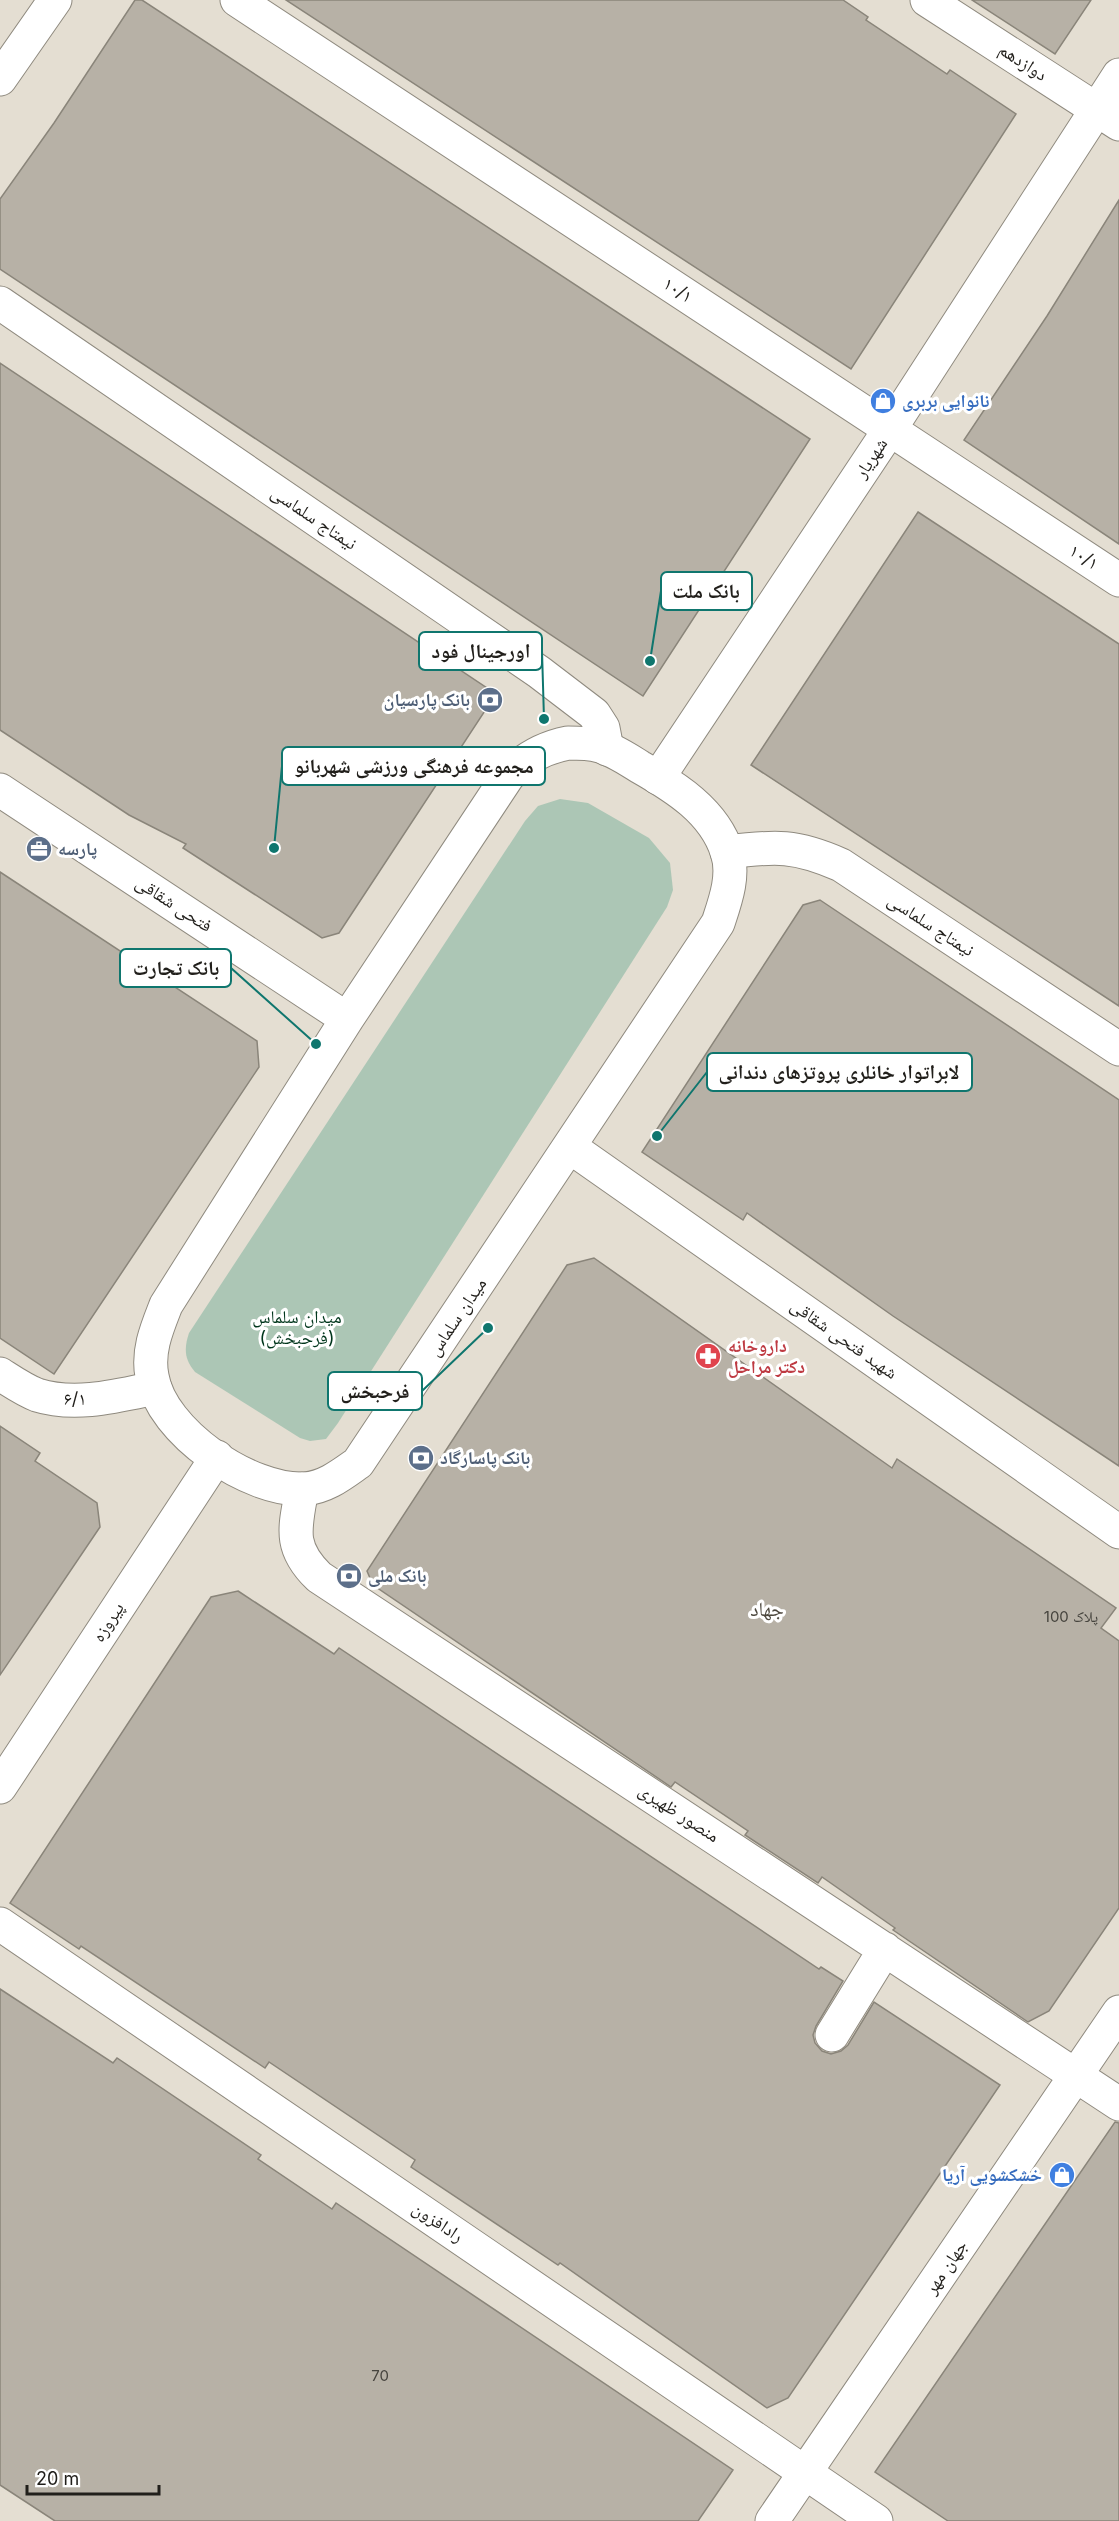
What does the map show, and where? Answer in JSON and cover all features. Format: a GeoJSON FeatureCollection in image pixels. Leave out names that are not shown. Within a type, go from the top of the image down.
{"type":"FeatureCollection","features":[{"type":"Feature","properties":{"kind":"street"},"geometry":{"type":"LineString","coordinates":[[0,79],[55,0]]}},
{"type":"Feature","properties":{"kind":"street","name":"۱۰/۱"},"geometry":{"type":"LineString","coordinates":[[237,0],[1119,580]]}},
{"type":"Feature","properties":{"kind":"street","name":"دوازدهم"},"geometry":{"type":"LineString","coordinates":[[927,0],[1108,117]]}},
{"type":"Feature","properties":{"kind":"street","name":"شهریار"},"geometry":{"type":"LineString","coordinates":[[658,777],[890,429],[1108,117],[1119,75]]}},
{"type":"Feature","properties":{"kind":"street","name":"نیمتاج سلماسی"},"geometry":{"type":"LineString","coordinates":[[0,303],[548,678],[586,706],[600,720],[607,749]]}},
{"type":"Feature","properties":{"kind":"street","name":"میدان سلماس"},"geometry":{"type":"LineString","coordinates":[[568,743],[583,743],[607,749],[658,777],[682,792],[706,817],[727,852],[730,868],[718,923],[358,1463],[322,1486],[302,1489],[280,1487],[257,1481],[217,1457],[177,1422],[161,1404],[151,1374],[151,1350],[166,1305],[347,1019],[508,776],[520,763],[541,750],[568,743]]}},
{"type":"Feature","properties":{"kind":"street","name":"فتحی شقاقی"},"geometry":{"type":"LineString","coordinates":[[0,790],[347,1019]]}},
{"type":"Feature","properties":{"kind":"street","name":"نیمتاج سلماسی"},"geometry":{"type":"LineString","coordinates":[[727,852],[783,847],[819,855],[841,866],[1119,1049]]}},
{"type":"Feature","properties":{"kind":"street","name":"شهید فتحی شقاقی"},"geometry":{"type":"LineString","coordinates":[[570,1147],[1119,1532]]}},
{"type":"Feature","properties":{"kind":"street","name":"۶/۱"},"geometry":{"type":"LineString","coordinates":[[0,1374],[36,1394],[58,1400],[101,1398],[155,1388]]}},
{"type":"Feature","properties":{"kind":"street","name":"پیروزه"},"geometry":{"type":"LineString","coordinates":[[0,1787],[217,1457]]}},
{"type":"Feature","properties":{"kind":"street","name":"منصور ظهیری"},"geometry":{"type":"LineString","coordinates":[[302,1489],[296,1534],[299,1554],[319,1577],[1119,2103]]}},
{"type":"Feature","properties":{"kind":"street","name":"رادافزون"},"geometry":{"type":"LineString","coordinates":[[0,1924],[876,2521]]}},
{"type":"Feature","properties":{"kind":"street"},"geometry":{"type":"LineString","coordinates":[[832,2035],[885,1949]]}},
{"type":"Feature","properties":{"kind":"street","name":"جهان مهر"},"geometry":{"type":"LineString","coordinates":[[772,2521],[1119,2012]]}},
{"type":"Feature","properties":{"kind":"green space","name":"میدان سلماس (فرحبخش)"},"geometry":{"type":"Polygon","coordinates":[[[560,799],[588,803],[649,838],[670,863],[673,890],[667,907],[338,1423],[326,1439],[310,1441],[300,1438],[195,1372],[186,1353],[189,1333],[525,821],[538,806],[560,799]]]}},
{"type":"Feature","properties":{"kind":"building"},"geometry":{"type":"Polygon","coordinates":[[[135,0],[142,0],[810,439],[643,696],[0,269],[0,199],[54,123],[135,0]]]}},
{"type":"Feature","properties":{"kind":"building"},"geometry":{"type":"Polygon","coordinates":[[[286,0],[843,0],[868,17],[866,20],[947,74],[950,70],[1016,114],[851,369],[286,0]]]}},
{"type":"Feature","properties":{"kind":"building"},"geometry":{"type":"Polygon","coordinates":[[[972,0],[1091,0],[1055,54],[972,0]]]}},
{"type":"Feature","properties":{"kind":"building"},"geometry":{"type":"Polygon","coordinates":[[[1119,200],[1119,544],[964,440],[1047,316],[1119,200]]]}},
{"type":"Feature","properties":{"kind":"building"},"geometry":{"type":"Polygon","coordinates":[[[0,363],[496,694],[339,933],[322,938],[183,848],[186,844],[129,815],[0,730],[0,363]]]}},
{"type":"Feature","properties":{"kind":"building"},"geometry":{"type":"Polygon","coordinates":[[[918,512],[1119,644],[1119,1006],[751,765],[918,512]]]}},
{"type":"Feature","properties":{"kind":"building"},"geometry":{"type":"Polygon","coordinates":[[[0,872],[257,1041],[259,1067],[54,1374],[0,1338],[0,872]]]}},
{"type":"Feature","properties":{"kind":"building"},"geometry":{"type":"Polygon","coordinates":[[[820,900],[1119,1100],[1119,1466],[893,1316],[747,1213],[743,1220],[642,1152],[803,905],[820,900]]]}},
{"type":"Feature","properties":{"kind":"building"},"geometry":{"type":"Polygon","coordinates":[[[594,1258],[892,1468],[897,1459],[1116,1608],[1101,1628],[1119,1641],[1119,1908],[1049,2011],[1028,2022],[893,1930],[895,1928],[822,1877],[818,1883],[745,1835],[748,1831],[675,1782],[671,1787],[373,1585],[367,1571],[567,1265],[594,1258]]]}},
{"type":"Feature","properties":{"kind":"building"},"geometry":{"type":"Polygon","coordinates":[[[0,1426],[40,1453],[35,1461],[97,1503],[100,1527],[0,1675],[0,1426]]]}},
{"type":"Feature","properties":{"kind":"building"},"geometry":{"type":"Polygon","coordinates":[[[238,1591],[334,1654],[339,1648],[819,1969],[821,1967],[843,1981],[813,2035],[815,2043],[822,2051],[831,2054],[841,2051],[848,2045],[874,2002],[1000,2085],[788,2398],[767,2408],[560,2263],[558,2265],[411,2167],[415,2160],[269,2062],[265,2068],[81,1946],[79,1949],[10,1903],[211,1597],[238,1591]]]}},
{"type":"Feature","properties":{"kind":"building"},"geometry":{"type":"Polygon","coordinates":[[[0,1989],[113,2063],[117,2058],[261,2155],[258,2159],[332,2209],[336,2203],[733,2470],[698,2521],[55,2521],[0,2485],[0,1989]]]}},
{"type":"Feature","properties":{"kind":"building"},"geometry":{"type":"Polygon","coordinates":[[[1115,2122],[1119,2123],[1119,2521],[948,2521],[875,2472],[1115,2122]]]}},
{"type":"Feature","properties":{"kind":"place","name":"نانوایی بربری"},"geometry":{"type":"Point","coordinates":[883,401]}},
{"type":"Feature","properties":{"kind":"place","name":"بانک ملت"},"geometry":{"type":"Point","coordinates":[650,661]}},
{"type":"Feature","properties":{"kind":"place","name":"بانک پارسیان"},"geometry":{"type":"Point","coordinates":[490,700]}},
{"type":"Feature","properties":{"kind":"place","name":"اورجینال فود"},"geometry":{"type":"Point","coordinates":[544,719]}},
{"type":"Feature","properties":{"kind":"place","name":"مجموعه فرهنگی ورزشی شهربانو"},"geometry":{"type":"Point","coordinates":[274,848]}},
{"type":"Feature","properties":{"kind":"place","name":"پارسه"},"geometry":{"type":"Point","coordinates":[39,849]}},
{"type":"Feature","properties":{"kind":"place","name":"بانک تجارت"},"geometry":{"type":"Point","coordinates":[316,1044]}},
{"type":"Feature","properties":{"kind":"place","name":"لابراتوار خانلری پروتزهای دندانی"},"geometry":{"type":"Point","coordinates":[657,1136]}},
{"type":"Feature","properties":{"kind":"place","name":"فرحبخش"},"geometry":{"type":"Point","coordinates":[488,1328]}},
{"type":"Feature","properties":{"kind":"place","name":"داروخانه دکتر مراحل"},"geometry":{"type":"Point","coordinates":[708,1356]}},
{"type":"Feature","properties":{"kind":"place","name":"بانک پاسارگاد"},"geometry":{"type":"Point","coordinates":[421,1458]}},
{"type":"Feature","properties":{"kind":"place","name":"بانک ملی"},"geometry":{"type":"Point","coordinates":[349,1576]}},
{"type":"Feature","properties":{"kind":"place","name":"خشکشویی آریا"},"geometry":{"type":"Point","coordinates":[1062,2175]}},
{"type":"Feature","properties":{"kind":"district","name":"جهاد"},"geometry":{"type":"Point","coordinates":[767,1609]}}]}
